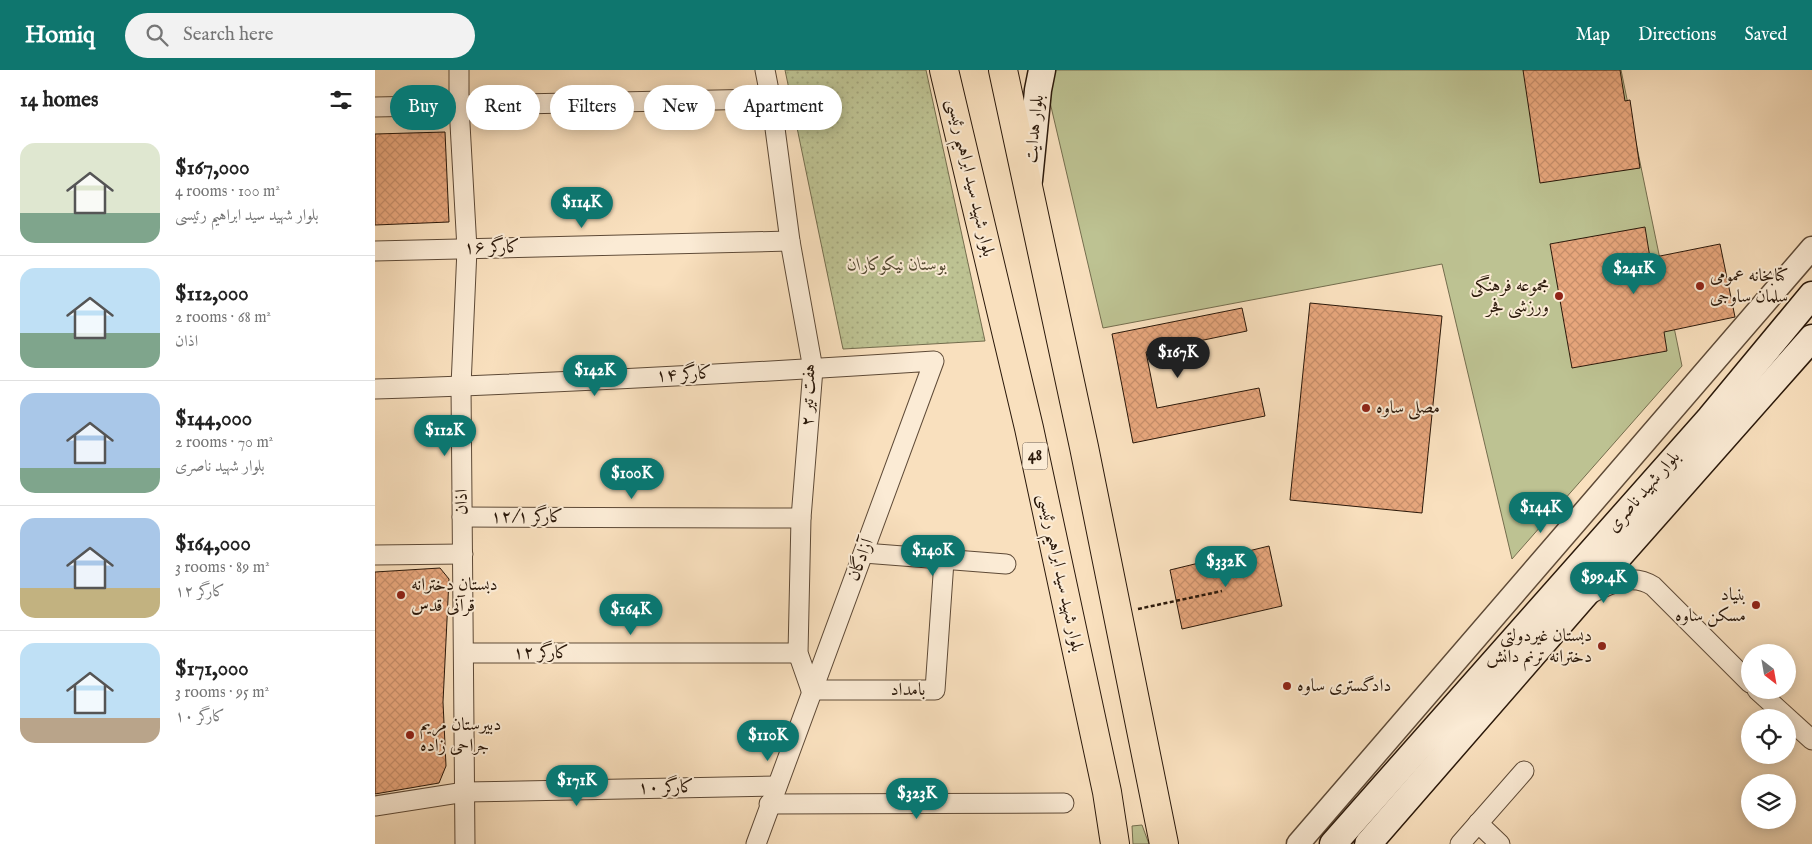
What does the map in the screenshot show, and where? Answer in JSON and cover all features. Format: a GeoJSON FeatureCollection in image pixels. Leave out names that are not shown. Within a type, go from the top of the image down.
{"type":"FeatureCollection","features":[{"type":"Feature","properties":{"kind":"main road","name":"بلوار شهید سید ابراهیم رئیسی"},"geometry":{"type":"LineString","coordinates":[[944,70],[1029,428],[1107,792],[1115,844]]}},
{"type":"Feature","properties":{"kind":"main road"},"geometry":{"type":"LineString","coordinates":[[1003,70],[1085,447],[1164,844]]}},
{"type":"Feature","properties":{"kind":"main road","name":"بلوار هدایت"},"geometry":{"type":"LineString","coordinates":[[1029,188],[1038,90],[1042,70]]}},
{"type":"Feature","properties":{"kind":"main road","name":"بلوار شهید ناصری"},"geometry":{"type":"LineString","coordinates":[[1333,844],[1710,418],[1812,295]]}},
{"type":"Feature","properties":{"kind":"main road","name":"بلوار شهید ناصری"},"geometry":{"type":"LineString","coordinates":[[1368,844],[1812,338]]}},
{"type":"Feature","properties":{"kind":"street","name":"اذان"},"geometry":{"type":"LineString","coordinates":[[459,70],[459,106],[467,249],[461,386],[465,844]]}},
{"type":"Feature","properties":{"kind":"street","name":"هفت تیر ۲"},"geometry":{"type":"LineString","coordinates":[[765,70],[768,85]]}},
{"type":"Feature","properties":{"kind":"street"},"geometry":{"type":"LineString","coordinates":[[375,107],[725,100]]}},
{"type":"Feature","properties":{"kind":"street","name":"هفت تیر ۲"},"geometry":{"type":"LineString","coordinates":[[774,130],[790,241],[813,369],[801,518],[797,653],[811,690]]}},
{"type":"Feature","properties":{"kind":"street","name":"کارگر ۱۶"},"geometry":{"type":"LineString","coordinates":[[375,251],[790,241]]}},
{"type":"Feature","properties":{"kind":"street"},"geometry":{"type":"LineString","coordinates":[[1298,844],[1812,248]]}},
{"type":"Feature","properties":{"kind":"street","name":"آزادگان"},"geometry":{"type":"LineString","coordinates":[[756,844],[811,690],[935,361],[813,369]]}},
{"type":"Feature","properties":{"kind":"street","name":"کارگر ۱۴"},"geometry":{"type":"LineString","coordinates":[[375,389],[813,369]]}},
{"type":"Feature","properties":{"kind":"street","name":"کارگر ۱۲/۱"},"geometry":{"type":"LineString","coordinates":[[463,517],[801,518]]}},
{"type":"Feature","properties":{"kind":"street"},"geometry":{"type":"LineString","coordinates":[[864,553],[944,561],[1006,564]]}},
{"type":"Feature","properties":{"kind":"street"},"geometry":{"type":"LineString","coordinates":[[375,555],[463,554]]}},
{"type":"Feature","properties":{"kind":"street","name":"بامداد"},"geometry":{"type":"LineString","coordinates":[[811,690],[935,690],[944,561]]}},
{"type":"Feature","properties":{"kind":"street"},"geometry":{"type":"LineString","coordinates":[[1582,598],[1614,582],[1635,579],[1645,581],[1653,586],[1741,674]]}},
{"type":"Feature","properties":{"kind":"street","name":"کارگر ۱۲"},"geometry":{"type":"LineString","coordinates":[[464,653],[797,653]]}},
{"type":"Feature","properties":{"kind":"street"},"geometry":{"type":"LineString","coordinates":[[1767,699],[1812,740]]}},
{"type":"Feature","properties":{"kind":"street"},"geometry":{"type":"LineString","coordinates":[[1460,844],[1524,771]]}},
{"type":"Feature","properties":{"kind":"street","name":"کارگر ۱۰"},"geometry":{"type":"LineString","coordinates":[[375,806],[465,792],[777,786]]}},
{"type":"Feature","properties":{"kind":"street"},"geometry":{"type":"LineString","coordinates":[[769,804],[1064,803]]}},
{"type":"Feature","properties":{"kind":"street"},"geometry":{"type":"LineString","coordinates":[[1478,823],[1500,844]]}},
{"type":"Feature","properties":{"kind":"path"},"geometry":{"type":"LineString","coordinates":[[1117,613],[1222,591]]}},
{"type":"Feature","properties":{"kind":"green space","name":"بوستان نیکوکاران"},"geometry":{"type":"Polygon","coordinates":[[[785,70],[926,70],[985,341],[843,349],[797,130],[842,130],[842,85],[788,85],[785,70]]]}},
{"type":"Feature","properties":{"kind":"green space","name":"مجموعه فرهنگی ورزشی فجر"},"geometry":{"type":"Polygon","coordinates":[[[1055,70],[1621,70],[1682,366],[1512,559],[1442,264],[1103,328],[1049,98],[1055,70]]]}},
{"type":"Feature","properties":{"kind":"green space"},"geometry":{"type":"Polygon","coordinates":[[[1142,825],[1149,844],[1133,844],[1132,826],[1142,825]]]}},
{"type":"Feature","properties":{"kind":"building"},"geometry":{"type":"Polygon","coordinates":[[[1523,70],[1620,70],[1625,101],[1630,100],[1640,168],[1540,183],[1523,70]]]}},
{"type":"Feature","properties":{"kind":"building"},"geometry":{"type":"Polygon","coordinates":[[[445,132],[449,222],[375,225],[375,134],[445,132]]]}},
{"type":"Feature","properties":{"kind":"building"},"geometry":{"type":"Polygon","coordinates":[[[1645,227],[1650,258],[1720,244],[1735,317],[1664,332],[1667,351],[1572,368],[1550,244],[1645,227]]]}},
{"type":"Feature","properties":{"kind":"building","name":"مصلی ساوه"},"geometry":{"type":"Polygon","coordinates":[[[1310,303],[1442,316],[1422,513],[1290,500],[1310,303]]]}},
{"type":"Feature","properties":{"kind":"building"},"geometry":{"type":"Polygon","coordinates":[[[1242,308],[1247,331],[1146,352],[1157,408],[1259,388],[1265,416],[1133,443],[1112,334],[1242,308]]]}},
{"type":"Feature","properties":{"kind":"building"},"geometry":{"type":"Polygon","coordinates":[[[1269,546],[1282,606],[1182,629],[1170,570],[1269,546]]]}},
{"type":"Feature","properties":{"kind":"building","name":"دبستان دخترانه قرآنی قدس"},"geometry":{"type":"Polygon","coordinates":[[[440,568],[449,579],[443,702],[446,766],[439,783],[375,794],[375,572],[440,568]]]}},
{"type":"Feature","properties":{"kind":"place","name":"کتابخانه عمومی سلمان ساوجی"},"geometry":{"type":"Point","coordinates":[1700,286]}},
{"type":"Feature","properties":{"kind":"place","name":"مجموعه فرهنگی ورزشی فجر"},"geometry":{"type":"Point","coordinates":[1559,296]}},
{"type":"Feature","properties":{"kind":"place","name":"مصلی ساوه"},"geometry":{"type":"Point","coordinates":[1366,408]}},
{"type":"Feature","properties":{"kind":"place","name":"دبستان دخترانه قرآنی قدس"},"geometry":{"type":"Point","coordinates":[401,595]}},
{"type":"Feature","properties":{"kind":"place","name":"بنیاد مسکن ساوه"},"geometry":{"type":"Point","coordinates":[1756,605]}},
{"type":"Feature","properties":{"kind":"place","name":"دبستان غیردولتی دخترانه ترنم دانش"},"geometry":{"type":"Point","coordinates":[1602,646]}},
{"type":"Feature","properties":{"kind":"place","name":"دادگستری ساوه"},"geometry":{"type":"Point","coordinates":[1287,686]}},
{"type":"Feature","properties":{"kind":"place","name":"دبیرستان مریم جراحی زاده"},"geometry":{"type":"Point","coordinates":[410,735]}}]}
